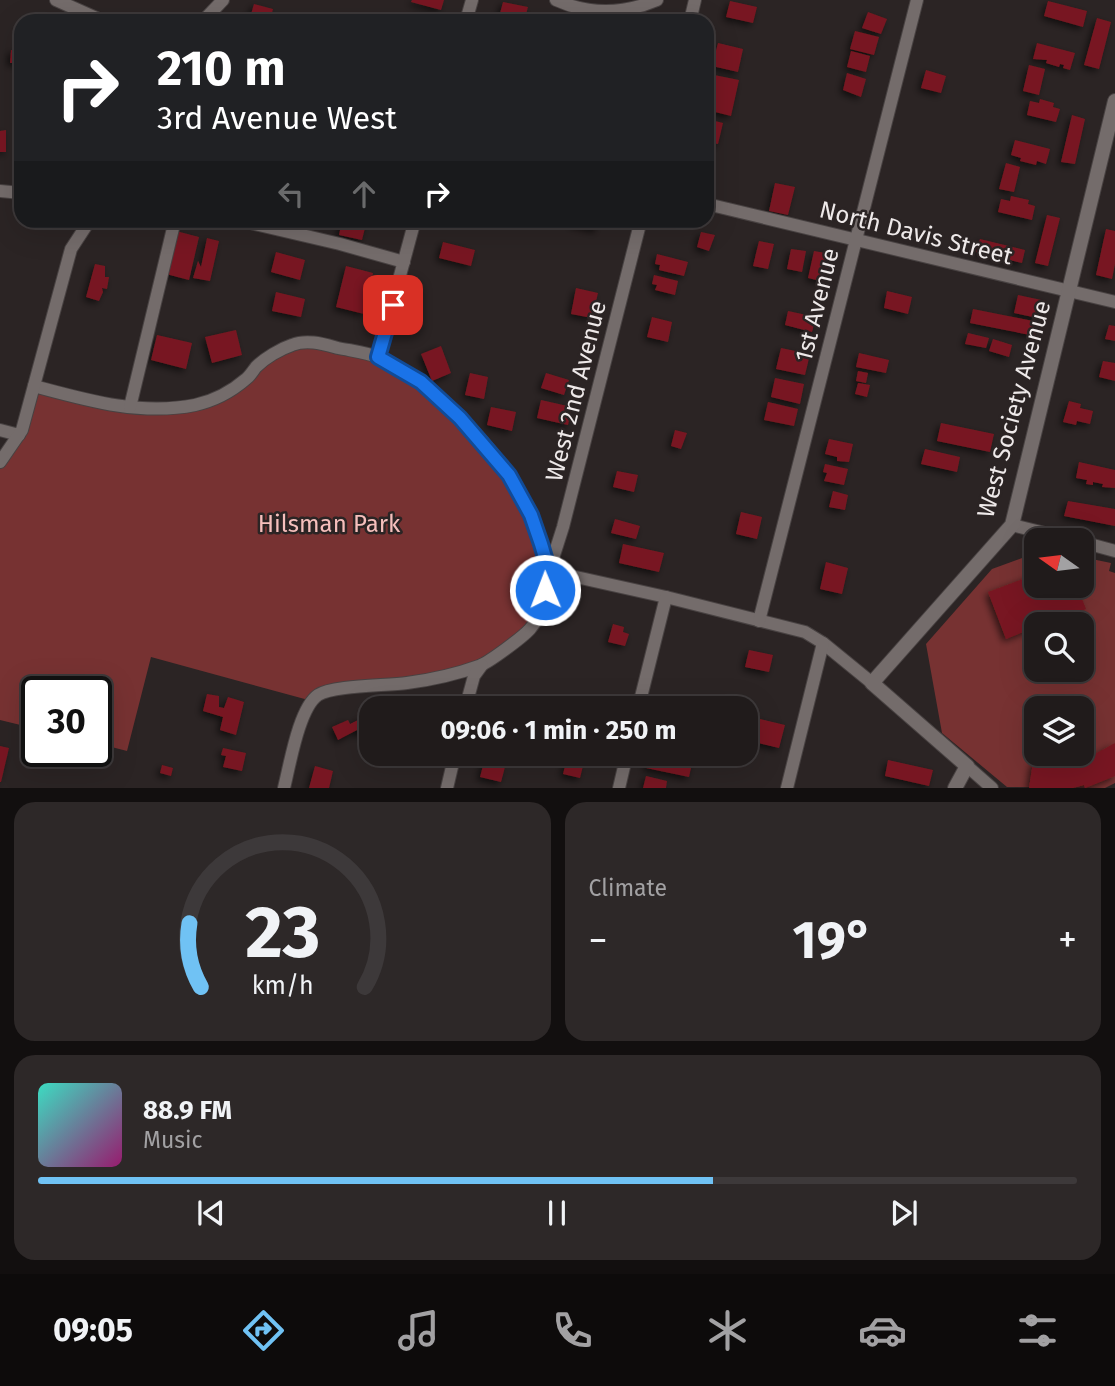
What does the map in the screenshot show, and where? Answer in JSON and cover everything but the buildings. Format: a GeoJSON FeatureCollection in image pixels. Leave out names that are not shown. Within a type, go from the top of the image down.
{"type":"FeatureCollection","features":[{"type":"Feature","properties":{"kind":"street"},"geometry":{"type":"LineString","coordinates":[[56,0],[87,14]]}},
{"type":"Feature","properties":{"kind":"street"},"geometry":{"type":"LineString","coordinates":[[210,14],[223,0]]}},
{"type":"Feature","properties":{"kind":"street"},"geometry":{"type":"LineString","coordinates":[[556,0],[582,9],[602,11],[640,7],[657,0]]}},
{"type":"Feature","properties":{"kind":"street","name":"1st Avenue"},"geometry":{"type":"LineString","coordinates":[[759,621],[917,0]]}},
{"type":"Feature","properties":{"kind":"street","name":"West Society Avenue"},"geometry":{"type":"LineString","coordinates":[[872,683],[1012,525],[1115,101]]}},
{"type":"Feature","properties":{"kind":"street","name":"North Davis Street"},"geometry":{"type":"LineString","coordinates":[[714,206],[1115,302]]}},
{"type":"Feature","properties":{"kind":"street"},"geometry":{"type":"LineString","coordinates":[[0,462],[19,435],[71,249],[85,228]]}},
{"type":"Feature","properties":{"kind":"street"},"geometry":{"type":"LineString","coordinates":[[130,407],[173,228]]}},
{"type":"Feature","properties":{"kind":"street"},"geometry":{"type":"LineString","coordinates":[[272,228],[404,262]]}},
{"type":"Feature","properties":{"kind":"street"},"geometry":{"type":"LineString","coordinates":[[378,357],[413,228]]}},
{"type":"Feature","properties":{"kind":"street","name":"West 2nd Avenue"},"geometry":{"type":"LineString","coordinates":[[482,665],[529,629],[541,609],[639,228]]}},
{"type":"Feature","properties":{"kind":"street"},"geometry":{"type":"LineString","coordinates":[[34,386],[99,403],[173,408],[211,401],[247,378],[280,350],[299,343],[314,342],[378,357],[421,382],[431,391],[460,418],[509,475],[531,515],[549,571],[805,632],[823,643],[872,683],[992,788]]}},
{"type":"Feature","properties":{"kind":"street"},"geometry":{"type":"LineString","coordinates":[[0,430],[19,435]]}},
{"type":"Feature","properties":{"kind":"street"},"geometry":{"type":"LineString","coordinates":[[1012,525],[1025,528]]}},
{"type":"Feature","properties":{"kind":"street"},"geometry":{"type":"LineString","coordinates":[[1094,545],[1115,551]]}},
{"type":"Feature","properties":{"kind":"street"},"geometry":{"type":"LineString","coordinates":[[641,696],[666,597]]}},
{"type":"Feature","properties":{"kind":"street"},"geometry":{"type":"LineString","coordinates":[[788,788],[823,643]]}},
{"type":"Feature","properties":{"kind":"street"},"geometry":{"type":"LineString","coordinates":[[469,696],[474,676],[482,665]]}},
{"type":"Feature","properties":{"kind":"street"},"geometry":{"type":"LineString","coordinates":[[284,788],[307,710],[321,693],[408,683],[482,665]]}},
{"type":"Feature","properties":{"kind":"street"},"geometry":{"type":"LineString","coordinates":[[447,788],[452,766]]}},
{"type":"Feature","properties":{"kind":"street"},"geometry":{"type":"LineString","coordinates":[[619,788],[624,766]]}},
{"type":"Feature","properties":{"kind":"street"},"geometry":{"type":"LineString","coordinates":[[955,788],[967,766]]}},
{"type":"Feature","properties":{"kind":"green space","name":"Hilsman Park"},"geometry":{"type":"Polygon","coordinates":[[[299,344],[378,358],[421,383],[507,474],[548,571],[529,628],[485,660],[408,682],[329,689],[312,701],[151,657],[127,751],[112,747],[112,676],[21,676],[21,725],[0,720],[0,464],[35,388],[99,405],[194,407],[299,344]]]}},
{"type":"Feature","properties":{"kind":"green space"},"geometry":{"type":"Polygon","coordinates":[[[1024,557],[1024,598],[1094,598],[1094,559],[1111,563],[1109,571],[1115,573],[1115,783],[1105,788],[1007,787],[942,733],[926,644],[992,569],[1024,557]]]}},
{"type":"Feature","properties":{"kind":"route"},"geometry":{"type":"LineString","coordinates":[[393,305],[378,357],[421,382],[441,400],[509,475],[531,515],[541,544],[549,571],[545,590]]}}]}
